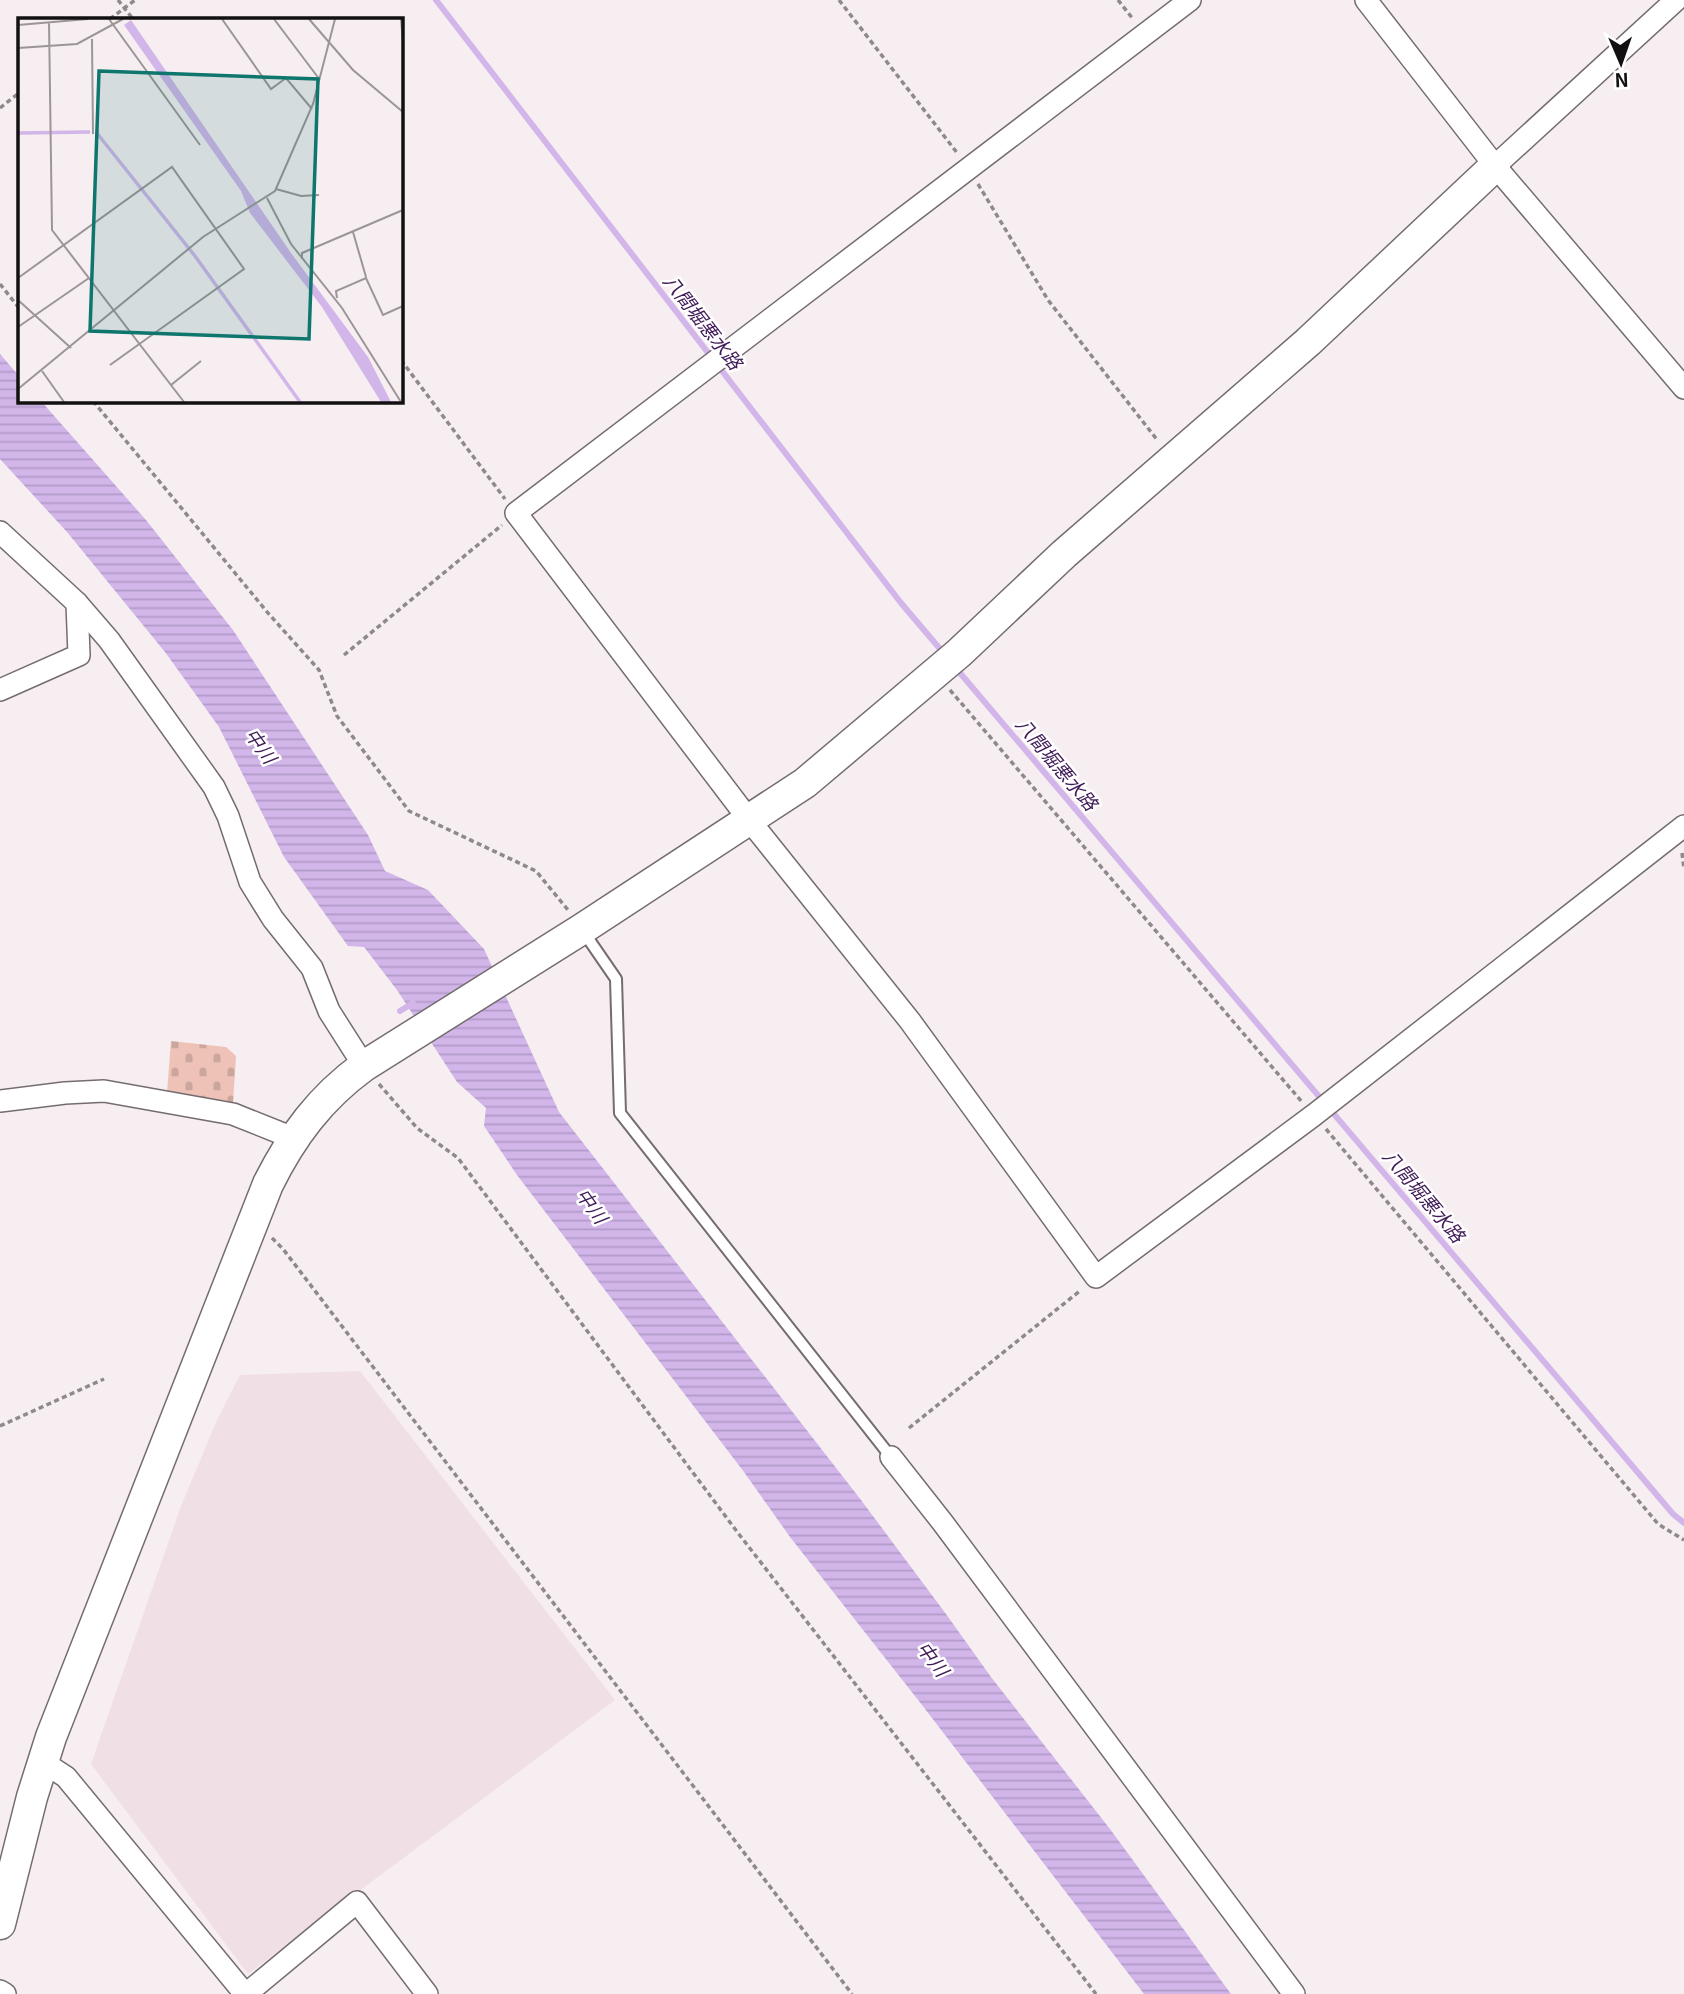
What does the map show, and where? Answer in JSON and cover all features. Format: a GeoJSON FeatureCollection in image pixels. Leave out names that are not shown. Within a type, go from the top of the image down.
{"type":"FeatureCollection","features":[{"type":"Feature","properties":{"kind":"street"},"geometry":{"type":"LineString","coordinates":[[1190,0],[516,513],[750,821],[910,1021],[1096,1277],[1314,1115],[1684,826]]}},
{"type":"Feature","properties":{"kind":"street"},"geometry":{"type":"LineString","coordinates":[[1366,0],[1494,166],[1684,388]]}},
{"type":"Feature","properties":{"kind":"street"},"geometry":{"type":"LineString","coordinates":[[0,1924],[43,1762],[56,1724],[268,1184],[293,1138],[314,1109],[367,1064],[750,821],[825,768],[949,661],[1064,554],[1308,342],[1675,0]]}},
{"type":"Feature","properties":{"kind":"street"},"geometry":{"type":"LineString","coordinates":[[0,532],[77,603],[109,640],[215,787],[228,816],[250,882],[273,919],[312,968],[329,1011],[367,1064]]}},
{"type":"Feature","properties":{"kind":"street"},"geometry":{"type":"LineString","coordinates":[[0,690],[79,655],[77,603]]}},
{"type":"Feature","properties":{"kind":"street"},"geometry":{"type":"LineString","coordinates":[[0,1101],[104,1091],[233,1114],[293,1138]]}},
{"type":"Feature","properties":{"kind":"street"},"geometry":{"type":"LineString","coordinates":[[891,1457],[952,1534],[1294,1994]]}},
{"type":"Feature","properties":{"kind":"street"},"geometry":{"type":"LineString","coordinates":[[43,1762],[66,1777],[245,1994],[357,1902],[427,1994]]}},
{"type":"Feature","properties":{"kind":"street"},"geometry":{"type":"LineString","coordinates":[[0,1991],[5,1994]]}},
{"type":"Feature","properties":{"kind":"lane"},"geometry":{"type":"LineString","coordinates":[[578,931],[616,979],[620,1114],[891,1457]]}},
{"type":"Feature","properties":{"kind":"path"},"geometry":{"type":"LineString","coordinates":[[118,0],[133,18]]}},
{"type":"Feature","properties":{"kind":"path"},"geometry":{"type":"LineString","coordinates":[[111,18],[135,0]]}},
{"type":"Feature","properties":{"kind":"path"},"geometry":{"type":"LineString","coordinates":[[839,0],[969,169],[1048,300],[1172,460]]}},
{"type":"Feature","properties":{"kind":"path"},"geometry":{"type":"LineString","coordinates":[[0,108],[18,94]]}},
{"type":"Feature","properties":{"kind":"path"},"geometry":{"type":"LineString","coordinates":[[0,284],[18,307]]}},
{"type":"Feature","properties":{"kind":"path"},"geometry":{"type":"LineString","coordinates":[[344,655],[516,513],[402,361]]}},
{"type":"Feature","properties":{"kind":"path"},"geometry":{"type":"LineString","coordinates":[[94,402],[268,613],[319,670],[337,716],[409,811],[536,871],[578,931]]}},
{"type":"Feature","properties":{"kind":"path"},"geometry":{"type":"LineString","coordinates":[[367,1064],[417,1128],[458,1158],[738,1533],[1096,1994]]}},
{"type":"Feature","properties":{"kind":"path"},"geometry":{"type":"LineString","coordinates":[[253,1220],[283,1249],[852,1994]]}},
{"type":"Feature","properties":{"kind":"path"},"geometry":{"type":"LineString","coordinates":[[909,1428],[1096,1277]]}},
{"type":"Feature","properties":{"kind":"path"},"geometry":{"type":"LineString","coordinates":[[0,1426],[104,1379]]}},
{"type":"Feature","properties":{"kind":"shaded area"},"geometry":{"type":"Polygon","coordinates":[[[360,1371],[615,1700],[248,1974],[91,1764],[181,1506],[217,1420],[240,1375],[360,1371]]]}},
{"type":"Feature","properties":{"kind":"green space"},"geometry":{"type":"Polygon","coordinates":[[[171,1041],[226,1047],[236,1056],[233,1103],[167,1093],[171,1041]]]}},
{"type":"Feature","properties":{"kind":"water","name":"中川"},"geometry":{"type":"Polygon","coordinates":[[[0,354],[18,375],[18,402],[42,402],[146,520],[233,630],[368,835],[385,871],[428,890],[484,949],[559,1112],[861,1500],[1231,1994],[1144,1994],[790,1537],[744,1472],[517,1175],[484,1126],[486,1108],[457,1082],[397,990],[364,947],[348,946],[284,857],[219,727],[165,652],[67,532],[0,459],[0,354]]]}},
{"type":"Feature","properties":{"kind":"waterway","name":"八間堀悪水路"},"geometry":{"type":"LineString","coordinates":[[436,0],[901,603],[946,656]]}},
{"type":"Feature","properties":{"kind":"waterway","name":"八間堀悪水路"},"geometry":{"type":"LineString","coordinates":[[955,667],[1673,1514],[1684,1523]]}},
{"type":"Feature","properties":{"kind":"waterway"},"geometry":{"type":"LineString","coordinates":[[400,1011],[413,1003]]}}]}
